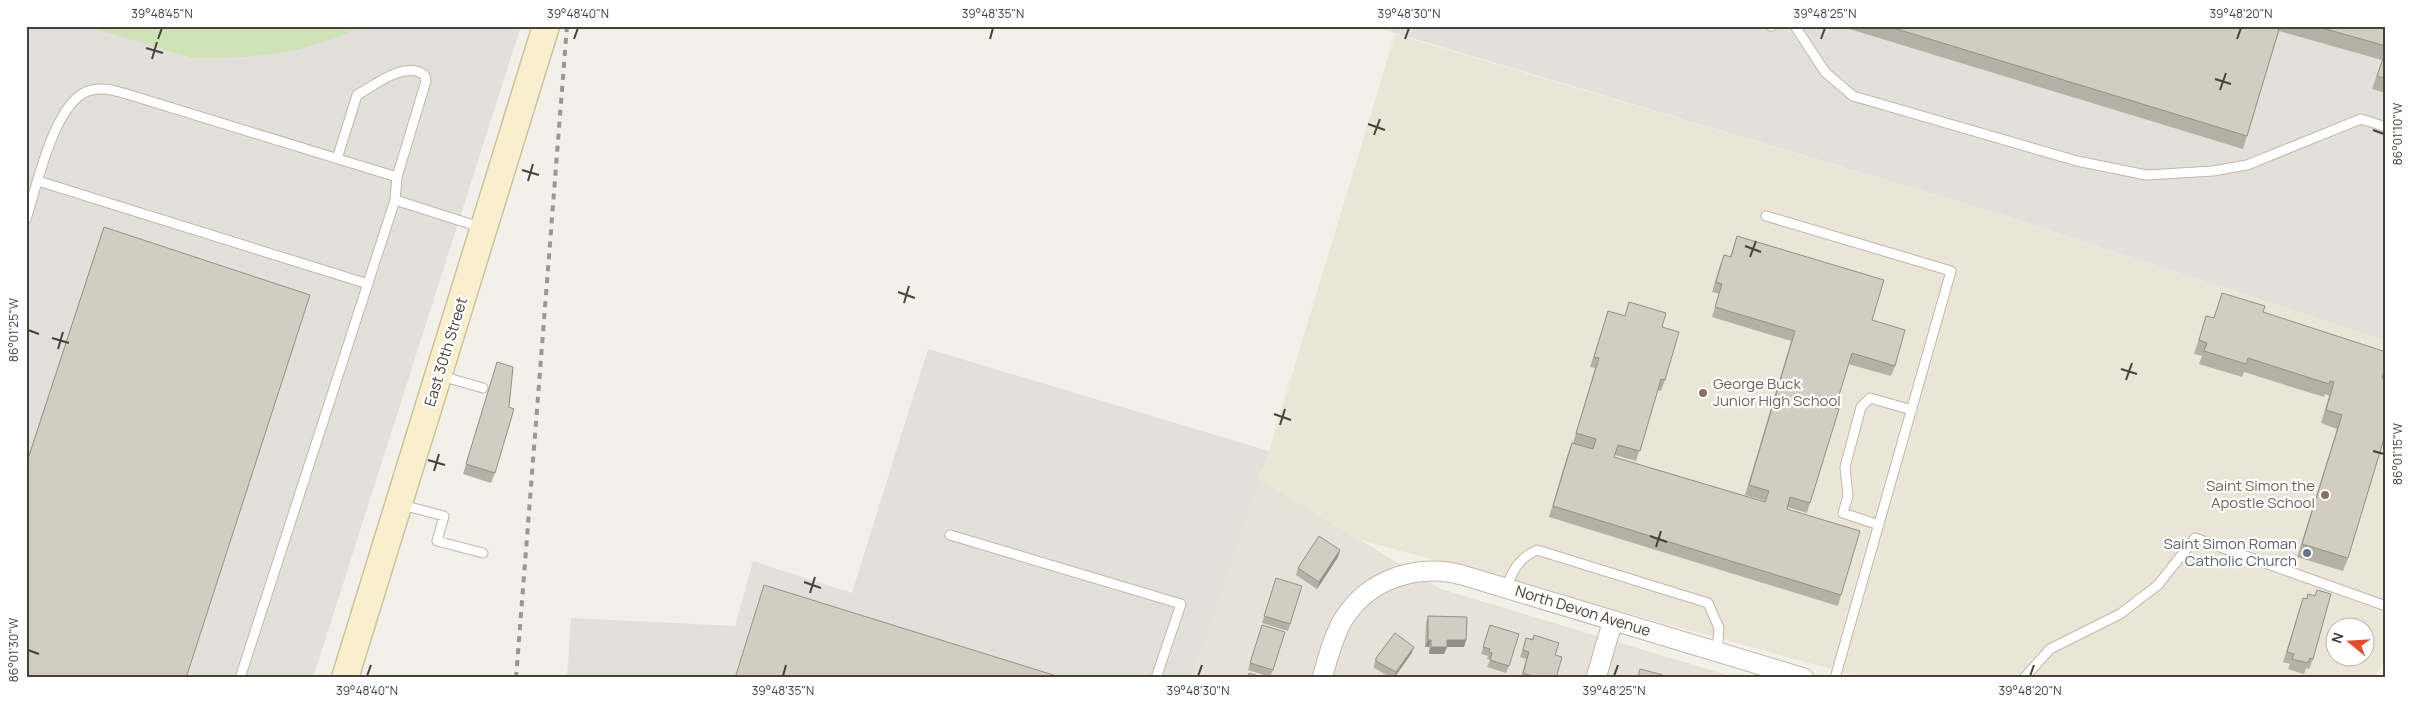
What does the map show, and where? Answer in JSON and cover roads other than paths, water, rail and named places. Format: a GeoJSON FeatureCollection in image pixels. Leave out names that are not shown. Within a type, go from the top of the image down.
{"type":"FeatureCollection","features":[{"type":"Feature","properties":{"kind":"main road","name":"East 30th Street"},"geometry":{"type":"LineString","coordinates":[[345,678],[546,26]]}},
{"type":"Feature","properties":{"kind":"street","name":"North Devon Avenue"},"geometry":{"type":"LineString","coordinates":[[1322,678],[1340,625],[1354,606],[1365,595],[1391,578],[1422,571],[1454,573],[1804,678]]}},
{"type":"Feature","properties":{"kind":"street"},"geometry":{"type":"LineString","coordinates":[[1596,678],[1613,620]]}},
{"type":"Feature","properties":{"kind":"lane"},"geometry":{"type":"LineString","coordinates":[[1795,26],[1825,72],[1852,96],[2077,161],[2146,175],[2213,171],[2247,165],[2361,119],[2386,127]]}},
{"type":"Feature","properties":{"kind":"lane"},"geometry":{"type":"LineString","coordinates":[[240,678],[395,200],[397,177],[426,81],[425,76],[420,71],[405,69],[356,95],[337,159]]}},
{"type":"Feature","properties":{"kind":"lane"},"geometry":{"type":"LineString","coordinates":[[26,219],[54,132],[67,107],[88,91],[102,88],[397,177]]}},
{"type":"Feature","properties":{"kind":"lane"},"geometry":{"type":"LineString","coordinates":[[38,181],[368,284]]}},
{"type":"Feature","properties":{"kind":"lane"},"geometry":{"type":"LineString","coordinates":[[395,200],[484,228]]}},
{"type":"Feature","properties":{"kind":"lane"},"geometry":{"type":"LineString","coordinates":[[1766,216],[1951,271],[1836,678]]}},
{"type":"Feature","properties":{"kind":"lane"},"geometry":{"type":"LineString","coordinates":[[438,376],[483,388]]}},
{"type":"Feature","properties":{"kind":"lane"},"geometry":{"type":"LineString","coordinates":[[1879,526],[1843,513],[1848,496],[1845,467],[1861,407],[1870,398],[1912,410]]}},
{"type":"Feature","properties":{"kind":"lane"},"geometry":{"type":"LineString","coordinates":[[399,504],[444,516],[437,541],[483,553]]}},
{"type":"Feature","properties":{"kind":"lane"},"geometry":{"type":"LineString","coordinates":[[950,534],[1181,604],[1156,678]]}},
{"type":"Feature","properties":{"kind":"lane"},"geometry":{"type":"LineString","coordinates":[[2024,678],[2050,649],[2120,614],[2158,585],[2194,538],[2386,606]]}},
{"type":"Feature","properties":{"kind":"lane"},"geometry":{"type":"LineString","coordinates":[[1506,588],[1512,572],[1523,556],[1537,550],[1708,603],[1719,628],[1717,651]]}},
{"type":"Feature","properties":{"kind":"railway"},"geometry":{"type":"LineString","coordinates":[[516,678],[567,26]]}},
{"type":"Feature","properties":{"kind":"place","name":"George Buck Junior High School"},"geometry":{"type":"Point","coordinates":[1703,393]}},
{"type":"Feature","properties":{"kind":"place","name":"Saint Simon the Apostle School"},"geometry":{"type":"Point","coordinates":[2325,495]}},
{"type":"Feature","properties":{"kind":"place","name":"Saint Simon Roman Catholic Church"},"geometry":{"type":"Point","coordinates":[2307,553]}}]}
